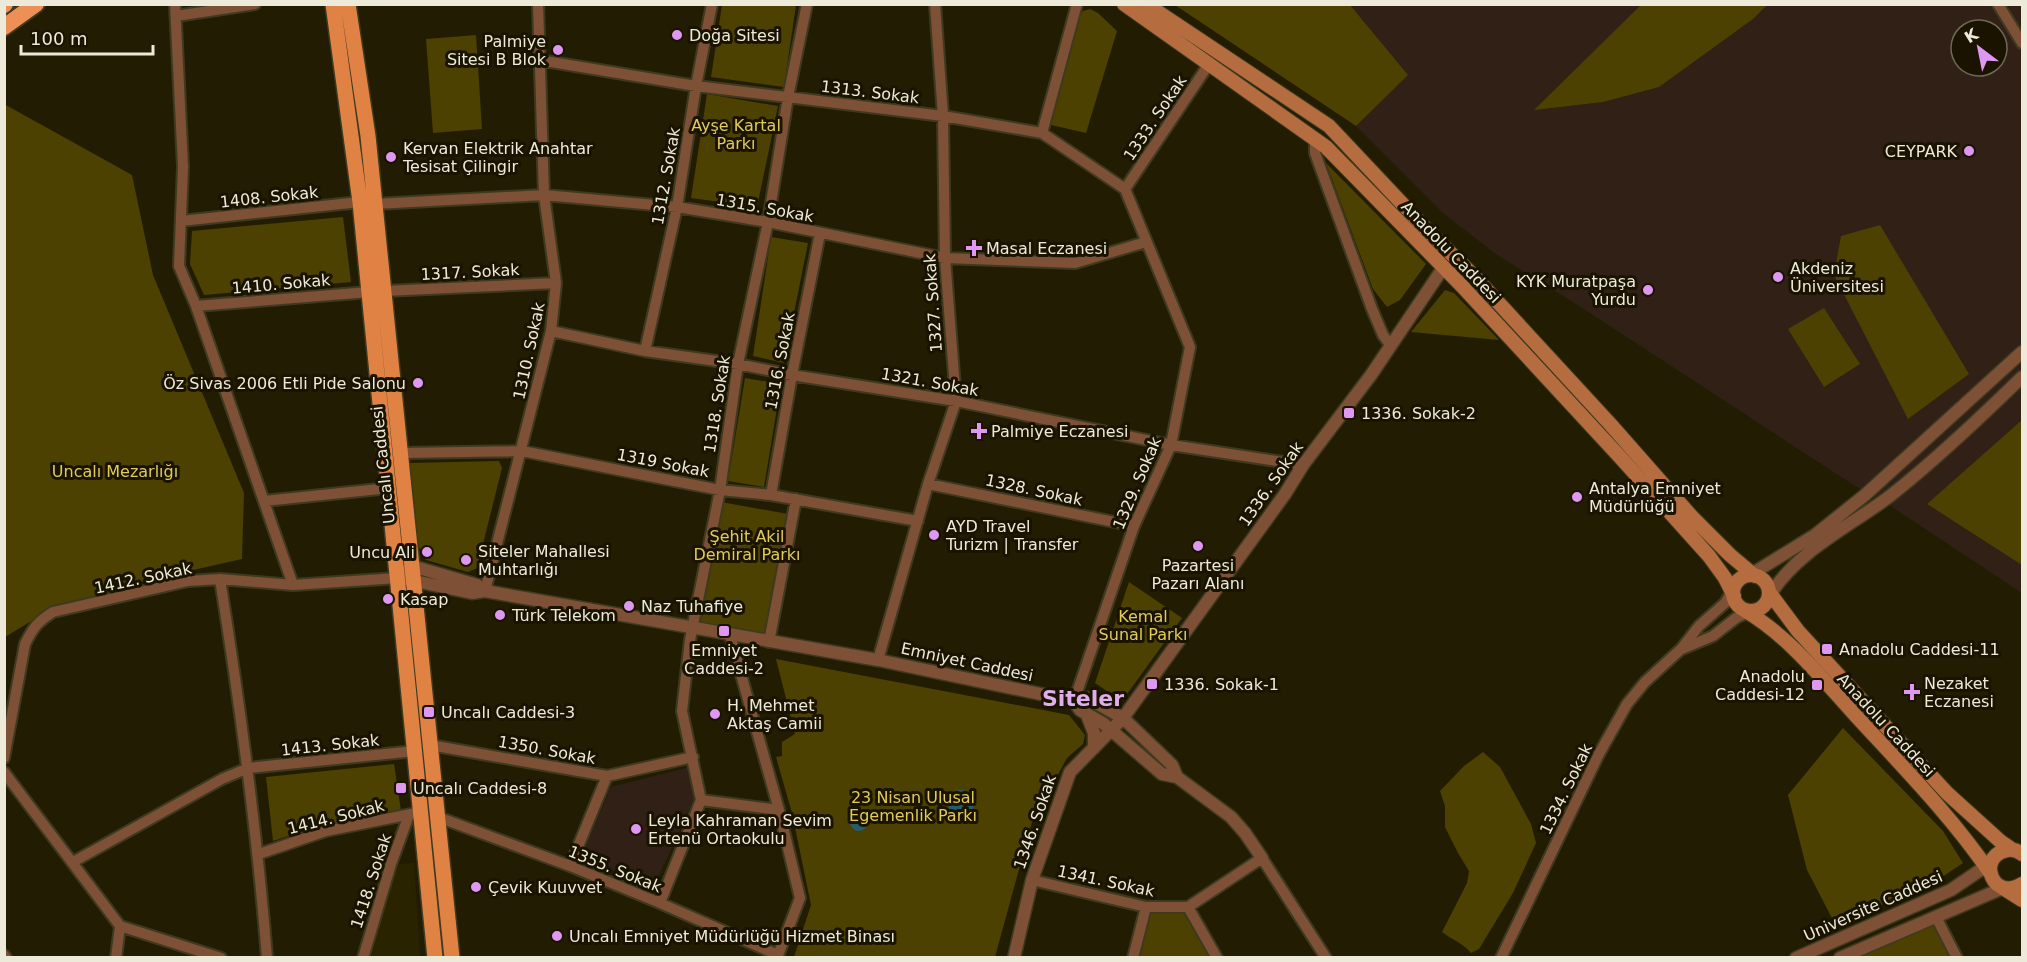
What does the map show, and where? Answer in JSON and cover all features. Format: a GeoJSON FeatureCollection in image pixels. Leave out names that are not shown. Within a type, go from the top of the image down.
{"type":"FeatureCollection","features":[{"type":"Feature","properties":{"kind":"highway"},"geometry":{"type":"LineString","coordinates":[[4,27],[36,4]]}},
{"type":"Feature","properties":{"kind":"main road","name":"Uncalı Caddesi"},"geometry":{"type":"LineString","coordinates":[[333,4],[368,203],[377,291],[400,453],[408,575],[415,751],[415,813],[435,957]]}},
{"type":"Feature","properties":{"kind":"main road","name":"Uncalı Caddesi"},"geometry":{"type":"LineString","coordinates":[[348,4],[368,136],[368,203]]}},
{"type":"Feature","properties":{"kind":"main road","name":"Anadolu Caddesi"},"geometry":{"type":"LineString","coordinates":[[1124,4],[1318,140],[1446,269],[1709,556],[1733,593]]}},
{"type":"Feature","properties":{"kind":"main road","name":"Anadolu Caddesi"},"geometry":{"type":"LineString","coordinates":[[1146,4],[1329,126],[1426,229],[1457,258],[1611,425],[1692,517],[1752,575]]}},
{"type":"Feature","properties":{"kind":"main road","name":"Uncalı Caddesi"},"geometry":{"type":"LineString","coordinates":[[377,291],[389,488],[408,575],[430,744],[452,957]]}},
{"type":"Feature","properties":{"kind":"main road"},"geometry":{"type":"LineString","coordinates":[[1752,575],[1765,581],[1770,595],[1762,608],[1748,611],[1736,602],[1733,593],[1739,580],[1752,575]]}},
{"type":"Feature","properties":{"kind":"main road","name":"Anadolu Caddesi"},"geometry":{"type":"LineString","coordinates":[[1770,595],[1798,631],[1947,793],[2000,841],[2019,850]]}},
{"type":"Feature","properties":{"kind":"main road","name":"Anadolu Caddesi"},"geometry":{"type":"LineString","coordinates":[[1748,611],[1800,655],[1949,817],[1989,867],[1998,885],[2004,888]]}},
{"type":"Feature","properties":{"kind":"main road"},"geometry":{"type":"LineString","coordinates":[[1989,867],[2000,852],[2019,850]]}},
{"type":"Feature","properties":{"kind":"main road"},"geometry":{"type":"LineString","coordinates":[[2004,888],[2016,888],[2022,884]]}},
{"type":"Feature","properties":{"kind":"main road"},"geometry":{"type":"LineString","coordinates":[[2004,888],[2022,900]]}},
{"type":"Feature","properties":{"kind":"street"},"geometry":{"type":"LineString","coordinates":[[255,4],[176,10],[183,167],[179,266],[196,306],[293,585]]}},
{"type":"Feature","properties":{"kind":"street","name":"1310. Sokak"},"geometry":{"type":"LineString","coordinates":[[485,591],[551,331],[556,283],[544,195],[538,4]]}},
{"type":"Feature","properties":{"kind":"street","name":"1312. Sokak"},"geometry":{"type":"LineString","coordinates":[[645,351],[677,207],[696,86],[712,4]]}},
{"type":"Feature","properties":{"kind":"street","name":"1318. Sokak"},"geometry":{"type":"LineString","coordinates":[[701,800],[682,711],[692,627],[720,490],[738,364],[768,222],[807,4]]}},
{"type":"Feature","properties":{"kind":"street","name":"1327. Sokak"},"geometry":{"type":"LineString","coordinates":[[878,660],[928,484],[956,401],[945,258],[943,116],[935,4]]}},
{"type":"Feature","properties":{"kind":"street"},"geometry":{"type":"LineString","coordinates":[[1042,133],[1077,4]]}},
{"type":"Feature","properties":{"kind":"street"},"geometry":{"type":"LineString","coordinates":[[1998,4],[2022,43]]}},
{"type":"Feature","properties":{"kind":"street","name":"1313. Sokak"},"geometry":{"type":"LineString","coordinates":[[539,60],[696,86],[943,116],[1042,133],[1125,189]]}},
{"type":"Feature","properties":{"kind":"street","name":"1333. Sokak"},"geometry":{"type":"LineString","coordinates":[[1125,189],[1209,64]]}},
{"type":"Feature","properties":{"kind":"street"},"geometry":{"type":"LineString","coordinates":[[1318,140],[1314,149],[1323,176],[1372,309],[1383,335],[1391,346]]}},
{"type":"Feature","properties":{"kind":"street"},"geometry":{"type":"LineString","coordinates":[[1125,189],[1146,242]]}},
{"type":"Feature","properties":{"kind":"street","name":"1315. Sokak"},"geometry":{"type":"LineString","coordinates":[[368,203],[544,195],[677,207],[768,222],[945,258],[1075,263],[1146,242]]}},
{"type":"Feature","properties":{"kind":"street","name":"1408. Sokak"},"geometry":{"type":"LineString","coordinates":[[181,221],[368,203]]}},
{"type":"Feature","properties":{"kind":"street","name":"1316. Sokak"},"geometry":{"type":"LineString","coordinates":[[771,495],[820,233]]}},
{"type":"Feature","properties":{"kind":"street","name":"1329. Sokak"},"geometry":{"type":"LineString","coordinates":[[1074,701],[1134,526],[1171,445],[1190,347],[1146,242]]}},
{"type":"Feature","properties":{"kind":"street"},"geometry":{"type":"LineString","coordinates":[[1446,269],[1457,258]]}},
{"type":"Feature","properties":{"kind":"street","name":"1336. Sokak"},"geometry":{"type":"LineString","coordinates":[[1124,718],[1285,494],[1303,465],[1391,346],[1439,274],[1446,269]]}},
{"type":"Feature","properties":{"kind":"street","name":"1317. Sokak"},"geometry":{"type":"LineString","coordinates":[[377,291],[556,283]]}},
{"type":"Feature","properties":{"kind":"street","name":"1410. Sokak"},"geometry":{"type":"LineString","coordinates":[[196,306],[377,291]]}},
{"type":"Feature","properties":{"kind":"street","name":"1321. Sokak"},"geometry":{"type":"LineString","coordinates":[[551,331],[645,351],[738,364],[792,375],[956,401],[1171,445],[1303,465]]}},
{"type":"Feature","properties":{"kind":"street"},"geometry":{"type":"LineString","coordinates":[[1752,575],[1815,535],[1865,495],[2022,352]]}},
{"type":"Feature","properties":{"kind":"street"},"geometry":{"type":"LineString","coordinates":[[1770,595],[1780,580],[1802,558],[1888,497],[1946,451],[2022,377]]}},
{"type":"Feature","properties":{"kind":"street","name":"1319 Sokak"},"geometry":{"type":"LineString","coordinates":[[400,453],[522,451],[720,490],[771,495],[918,521]]}},
{"type":"Feature","properties":{"kind":"street","name":"1328. Sokak"},"geometry":{"type":"LineString","coordinates":[[928,484],[1134,526]]}},
{"type":"Feature","properties":{"kind":"street"},"geometry":{"type":"LineString","coordinates":[[264,501],[389,488]]}},
{"type":"Feature","properties":{"kind":"street"},"geometry":{"type":"LineString","coordinates":[[769,642],[796,499]]}},
{"type":"Feature","properties":{"kind":"street","name":"Emniyet Caddesi"},"geometry":{"type":"LineString","coordinates":[[408,575],[472,593],[485,591],[878,660],[1074,701],[1088,698],[1124,718],[1172,765],[1177,777],[1231,817],[1262,858],[1326,957]]}},
{"type":"Feature","properties":{"kind":"street","name":"1412. Sokak"},"geometry":{"type":"LineString","coordinates":[[4,758],[25,645],[33,628],[53,612],[188,582],[220,579],[293,585],[408,575]]}},
{"type":"Feature","properties":{"kind":"street"},"geometry":{"type":"LineString","coordinates":[[220,579],[259,854],[267,957]]}},
{"type":"Feature","properties":{"kind":"street","name":"1334. Sokak"},"geometry":{"type":"LineString","coordinates":[[1501,957],[1599,754],[1627,704],[1645,682],[1681,649],[1699,626],[1733,593]]}},
{"type":"Feature","properties":{"kind":"street","name":"1334. Sokak"},"geometry":{"type":"LineString","coordinates":[[1681,649],[1713,636],[1748,611]]}},
{"type":"Feature","properties":{"kind":"street"},"geometry":{"type":"LineString","coordinates":[[730,635],[779,810],[800,898],[777,956]]}},
{"type":"Feature","properties":{"kind":"street"},"geometry":{"type":"LineString","coordinates":[[1074,701],[1080,710],[1111,730],[1162,774],[1177,777]]}},
{"type":"Feature","properties":{"kind":"street"},"geometry":{"type":"LineString","coordinates":[[1088,715],[1094,734],[1094,748]]}},
{"type":"Feature","properties":{"kind":"street","name":"1346. Sokak"},"geometry":{"type":"LineString","coordinates":[[1014,957],[1032,879],[1070,772],[1124,718]]}},
{"type":"Feature","properties":{"kind":"street","name":"1350. Sokak"},"geometry":{"type":"LineString","coordinates":[[430,744],[607,776],[693,757]]}},
{"type":"Feature","properties":{"kind":"street","name":"1413. Sokak"},"geometry":{"type":"LineString","coordinates":[[73,862],[222,779],[248,768],[415,751]]}},
{"type":"Feature","properties":{"kind":"street"},"geometry":{"type":"LineString","coordinates":[[4,772],[120,926],[221,957]]}},
{"type":"Feature","properties":{"kind":"street"},"geometry":{"type":"LineString","coordinates":[[570,866],[607,776]]}},
{"type":"Feature","properties":{"kind":"street"},"geometry":{"type":"LineString","coordinates":[[660,903],[701,800],[779,810]]}},
{"type":"Feature","properties":{"kind":"street","name":"1414. Sokak"},"geometry":{"type":"LineString","coordinates":[[259,854],[326,831],[415,813]]}},
{"type":"Feature","properties":{"kind":"street","name":"1418. Sokak"},"geometry":{"type":"LineString","coordinates":[[363,957],[391,864],[415,813]]}},
{"type":"Feature","properties":{"kind":"street","name":"1355. Sokak"},"geometry":{"type":"LineString","coordinates":[[438,817],[570,866],[660,903],[777,956]]}},
{"type":"Feature","properties":{"kind":"street"},"geometry":{"type":"LineString","coordinates":[[1217,957],[1188,907],[1262,858]]}},
{"type":"Feature","properties":{"kind":"street","name":"Universite Caddesi"},"geometry":{"type":"LineString","coordinates":[[1796,957],[1951,890],[1989,867]]}},
{"type":"Feature","properties":{"kind":"street","name":"1341. Sokak"},"geometry":{"type":"LineString","coordinates":[[1032,879],[1146,907],[1188,907]]}},
{"type":"Feature","properties":{"kind":"street","name":"Universite Caddesi"},"geometry":{"type":"LineString","coordinates":[[1840,957],[2004,888]]}},
{"type":"Feature","properties":{"kind":"street"},"geometry":{"type":"LineString","coordinates":[[1133,957],[1146,907]]}},
{"type":"Feature","properties":{"kind":"street"},"geometry":{"type":"LineString","coordinates":[[1936,917],[1957,957]]}},
{"type":"Feature","properties":{"kind":"street"},"geometry":{"type":"LineString","coordinates":[[116,957],[120,926]]}},
{"type":"Feature","properties":{"kind":"shaded area","name":"Akdeniz Üniversitesi"},"geometry":{"type":"Polygon","coordinates":[[[1176,5],[2022,5],[2022,593],[1889,505],[1855,486],[1497,255],[1443,213],[1356,126],[1176,5]]]}},
{"type":"Feature","properties":{"kind":"shaded area","name":"Leyla Kahraman Sevim Ertenü Ortaokulu"},"geometry":{"type":"Polygon","coordinates":[[[687,768],[694,800],[654,886],[580,859],[611,787],[687,768]]]}},
{"type":"Feature","properties":{"kind":"shaded area"},"geometry":{"type":"Polygon","coordinates":[[[414,863],[420,957],[371,958],[395,864],[414,863]]]}},
{"type":"Feature","properties":{"kind":"green space"},"geometry":{"type":"Polygon","coordinates":[[[1642,4],[1767,5],[1753,19],[1659,87],[1603,102],[1534,110],[1642,4]]]}},
{"type":"Feature","properties":{"kind":"green space"},"geometry":{"type":"Polygon","coordinates":[[[722,5],[796,5],[784,87],[711,77],[722,5]]]}},
{"type":"Feature","properties":{"kind":"green space"},"geometry":{"type":"Polygon","coordinates":[[[1175,5],[1350,5],[1408,75],[1356,126],[1175,5]]]}},
{"type":"Feature","properties":{"kind":"green space"},"geometry":{"type":"Polygon","coordinates":[[[1090,9],[1098,13],[1117,31],[1086,133],[1051,125],[1079,18],[1083,11],[1090,9]]]}},
{"type":"Feature","properties":{"kind":"green space"},"geometry":{"type":"Polygon","coordinates":[[[476,35],[482,129],[433,133],[426,39],[476,35]]]}},
{"type":"Feature","properties":{"kind":"green space","name":"Ayşe Kartal Parkı"},"geometry":{"type":"Polygon","coordinates":[[[707,94],[778,106],[757,207],[691,198],[707,94]]]}},
{"type":"Feature","properties":{"kind":"green space","name":"Uncalı Mezarlığı"},"geometry":{"type":"Polygon","coordinates":[[[4,104],[132,175],[153,275],[244,493],[242,559],[135,583],[48,611],[5,637],[4,104]]]}},
{"type":"Feature","properties":{"kind":"green space"},"geometry":{"type":"Polygon","coordinates":[[[1326,163],[1426,264],[1400,300],[1387,307],[1373,289],[1326,163]]]}},
{"type":"Feature","properties":{"kind":"green space"},"geometry":{"type":"Polygon","coordinates":[[[343,217],[351,282],[204,295],[190,264],[192,231],[343,217]]]}},
{"type":"Feature","properties":{"kind":"green space"},"geometry":{"type":"Polygon","coordinates":[[[1880,225],[1969,374],[1908,419],[1834,275],[1841,236],[1880,225]]]}},
{"type":"Feature","properties":{"kind":"green space"},"geometry":{"type":"Polygon","coordinates":[[[771,237],[808,243],[784,363],[753,356],[771,237]]]}},
{"type":"Feature","properties":{"kind":"green space"},"geometry":{"type":"Polygon","coordinates":[[[1445,290],[1454,293],[1499,340],[1411,332],[1445,290]]]}},
{"type":"Feature","properties":{"kind":"green space"},"geometry":{"type":"Polygon","coordinates":[[[1824,308],[1860,364],[1824,387],[1788,329],[1824,308]]]}},
{"type":"Feature","properties":{"kind":"green space"},"geometry":{"type":"Polygon","coordinates":[[[745,378],[781,384],[764,487],[728,481],[745,378]]]}},
{"type":"Feature","properties":{"kind":"green space"},"geometry":{"type":"Polygon","coordinates":[[[2022,420],[2022,565],[1927,504],[2022,420]]]}},
{"type":"Feature","properties":{"kind":"green space"},"geometry":{"type":"Polygon","coordinates":[[[499,461],[502,468],[477,568],[468,572],[426,560],[418,545],[409,463],[499,461]]]}},
{"type":"Feature","properties":{"kind":"green space","name":"Şehit Akil Demiral Parkı"},"geometry":{"type":"Polygon","coordinates":[[[721,502],[788,514],[764,637],[698,623],[721,502]]]}},
{"type":"Feature","properties":{"kind":"green space","name":"Kemal Sunal Parkı"},"geometry":{"type":"Polygon","coordinates":[[[1129,582],[1182,618],[1122,701],[1095,683],[1129,582]]]}},
{"type":"Feature","properties":{"kind":"green space","name":"23 Nisan Ulusal Egemenlik Parkı"},"geometry":{"type":"Polygon","coordinates":[[[776,659],[1069,715],[1085,735],[1083,744],[1067,758],[1032,822],[995,957],[794,957],[811,905],[792,813],[776,757],[782,756],[782,742],[795,734],[776,659]]]}},
{"type":"Feature","properties":{"kind":"green space"},"geometry":{"type":"Polygon","coordinates":[[[1843,728],[1943,831],[1963,863],[1932,884],[1835,924],[1807,870],[1788,795],[1843,728]]]}},
{"type":"Feature","properties":{"kind":"green space"},"geometry":{"type":"Polygon","coordinates":[[[1483,752],[1500,767],[1531,824],[1536,843],[1513,893],[1479,949],[1471,953],[1442,932],[1467,883],[1469,871],[1445,827],[1445,806],[1440,791],[1464,766],[1483,752]]]}},
{"type":"Feature","properties":{"kind":"green space"},"geometry":{"type":"Polygon","coordinates":[[[394,764],[401,811],[325,824],[273,841],[266,777],[394,764]]]}},
{"type":"Feature","properties":{"kind":"green space"},"geometry":{"type":"Polygon","coordinates":[[[1185,912],[1212,958],[1139,958],[1149,913],[1185,912]]]}},
{"type":"Feature","properties":{"kind":"green space"},"geometry":{"type":"Polygon","coordinates":[[[1936,917],[1957,958],[1840,958],[1936,917]]]}},
{"type":"Feature","properties":{"kind":"water"},"geometry":{"type":"Polygon","coordinates":[[[961,790],[970,794],[974,803],[970,812],[961,816],[952,812],[948,803],[952,794],[961,790]]]}},
{"type":"Feature","properties":{"kind":"water"},"geometry":{"type":"Polygon","coordinates":[[[859,813],[865,816],[868,822],[865,828],[859,831],[853,828],[850,822],[853,816],[859,813]]]}},
{"type":"Feature","properties":{"kind":"place","name":"Doğa Sitesi"},"geometry":{"type":"Point","coordinates":[677,35]}},
{"type":"Feature","properties":{"kind":"place","name":"Palmiye Sitesi B Blok"},"geometry":{"type":"Point","coordinates":[558,50]}},
{"type":"Feature","properties":{"kind":"place","name":"CEYPARK"},"geometry":{"type":"Point","coordinates":[1969,151]}},
{"type":"Feature","properties":{"kind":"place","name":"Kervan Elektrik Anahtar Tesisat Çilingir"},"geometry":{"type":"Point","coordinates":[391,157]}},
{"type":"Feature","properties":{"kind":"place","name":"Masal Eczanesi"},"geometry":{"type":"Point","coordinates":[974,248]}},
{"type":"Feature","properties":{"kind":"place","name":"Akdeniz Üniversitesi"},"geometry":{"type":"Point","coordinates":[1778,277]}},
{"type":"Feature","properties":{"kind":"place","name":"KYK Muratpaşa Yurdu"},"geometry":{"type":"Point","coordinates":[1648,290]}},
{"type":"Feature","properties":{"kind":"place","name":"Öz Sivas 2006 Etli Pide Salonu"},"geometry":{"type":"Point","coordinates":[418,383]}},
{"type":"Feature","properties":{"kind":"place","name":"1336. Sokak-2"},"geometry":{"type":"Point","coordinates":[1349,413]}},
{"type":"Feature","properties":{"kind":"place","name":"Palmiye Eczanesi"},"geometry":{"type":"Point","coordinates":[979,431]}},
{"type":"Feature","properties":{"kind":"place","name":"Antalya Emniyet Müdürlüğü"},"geometry":{"type":"Point","coordinates":[1577,497]}},
{"type":"Feature","properties":{"kind":"place","name":"AYD Travel Turizm | Transfer"},"geometry":{"type":"Point","coordinates":[934,535]}},
{"type":"Feature","properties":{"kind":"place","name":"Pazartesi Pazarı Alanı"},"geometry":{"type":"Point","coordinates":[1198,546]}},
{"type":"Feature","properties":{"kind":"place","name":"Uncu Ali"},"geometry":{"type":"Point","coordinates":[427,552]}},
{"type":"Feature","properties":{"kind":"place","name":"Siteler Mahallesi Muhtarlığı"},"geometry":{"type":"Point","coordinates":[466,560]}},
{"type":"Feature","properties":{"kind":"place","name":"Kasap"},"geometry":{"type":"Point","coordinates":[388,599]}},
{"type":"Feature","properties":{"kind":"place","name":"Naz Tuhafiye"},"geometry":{"type":"Point","coordinates":[629,606]}},
{"type":"Feature","properties":{"kind":"place","name":"Türk Telekom"},"geometry":{"type":"Point","coordinates":[500,615]}},
{"type":"Feature","properties":{"kind":"place","name":"Emniyet Caddesi-2"},"geometry":{"type":"Point","coordinates":[724,631]}},
{"type":"Feature","properties":{"kind":"place","name":"Anadolu Caddesi-11"},"geometry":{"type":"Point","coordinates":[1827,649]}},
{"type":"Feature","properties":{"kind":"place","name":"1336. Sokak-1"},"geometry":{"type":"Point","coordinates":[1152,684]}},
{"type":"Feature","properties":{"kind":"place","name":"Anadolu Caddesi-12"},"geometry":{"type":"Point","coordinates":[1817,685]}},
{"type":"Feature","properties":{"kind":"place","name":"Nezaket Eczanesi"},"geometry":{"type":"Point","coordinates":[1912,692]}},
{"type":"Feature","properties":{"kind":"place","name":"Uncalı Caddesi-3"},"geometry":{"type":"Point","coordinates":[429,712]}},
{"type":"Feature","properties":{"kind":"place","name":"H. Mehmet Aktaş Camii"},"geometry":{"type":"Point","coordinates":[715,714]}},
{"type":"Feature","properties":{"kind":"place","name":"Uncalı Caddesi-8"},"geometry":{"type":"Point","coordinates":[401,788]}},
{"type":"Feature","properties":{"kind":"place","name":"Leyla Kahraman Sevim Ertenü Ortaokulu"},"geometry":{"type":"Point","coordinates":[636,829]}},
{"type":"Feature","properties":{"kind":"place","name":"Çevik Kuuvvet"},"geometry":{"type":"Point","coordinates":[476,887]}},
{"type":"Feature","properties":{"kind":"place","name":"Uncalı Emniyet Müdürlüğü Hizmet Binası"},"geometry":{"type":"Point","coordinates":[557,936]}},
{"type":"Feature","properties":{"kind":"district","name":"Siteler"},"geometry":{"type":"Point","coordinates":[1083,698]}}]}
